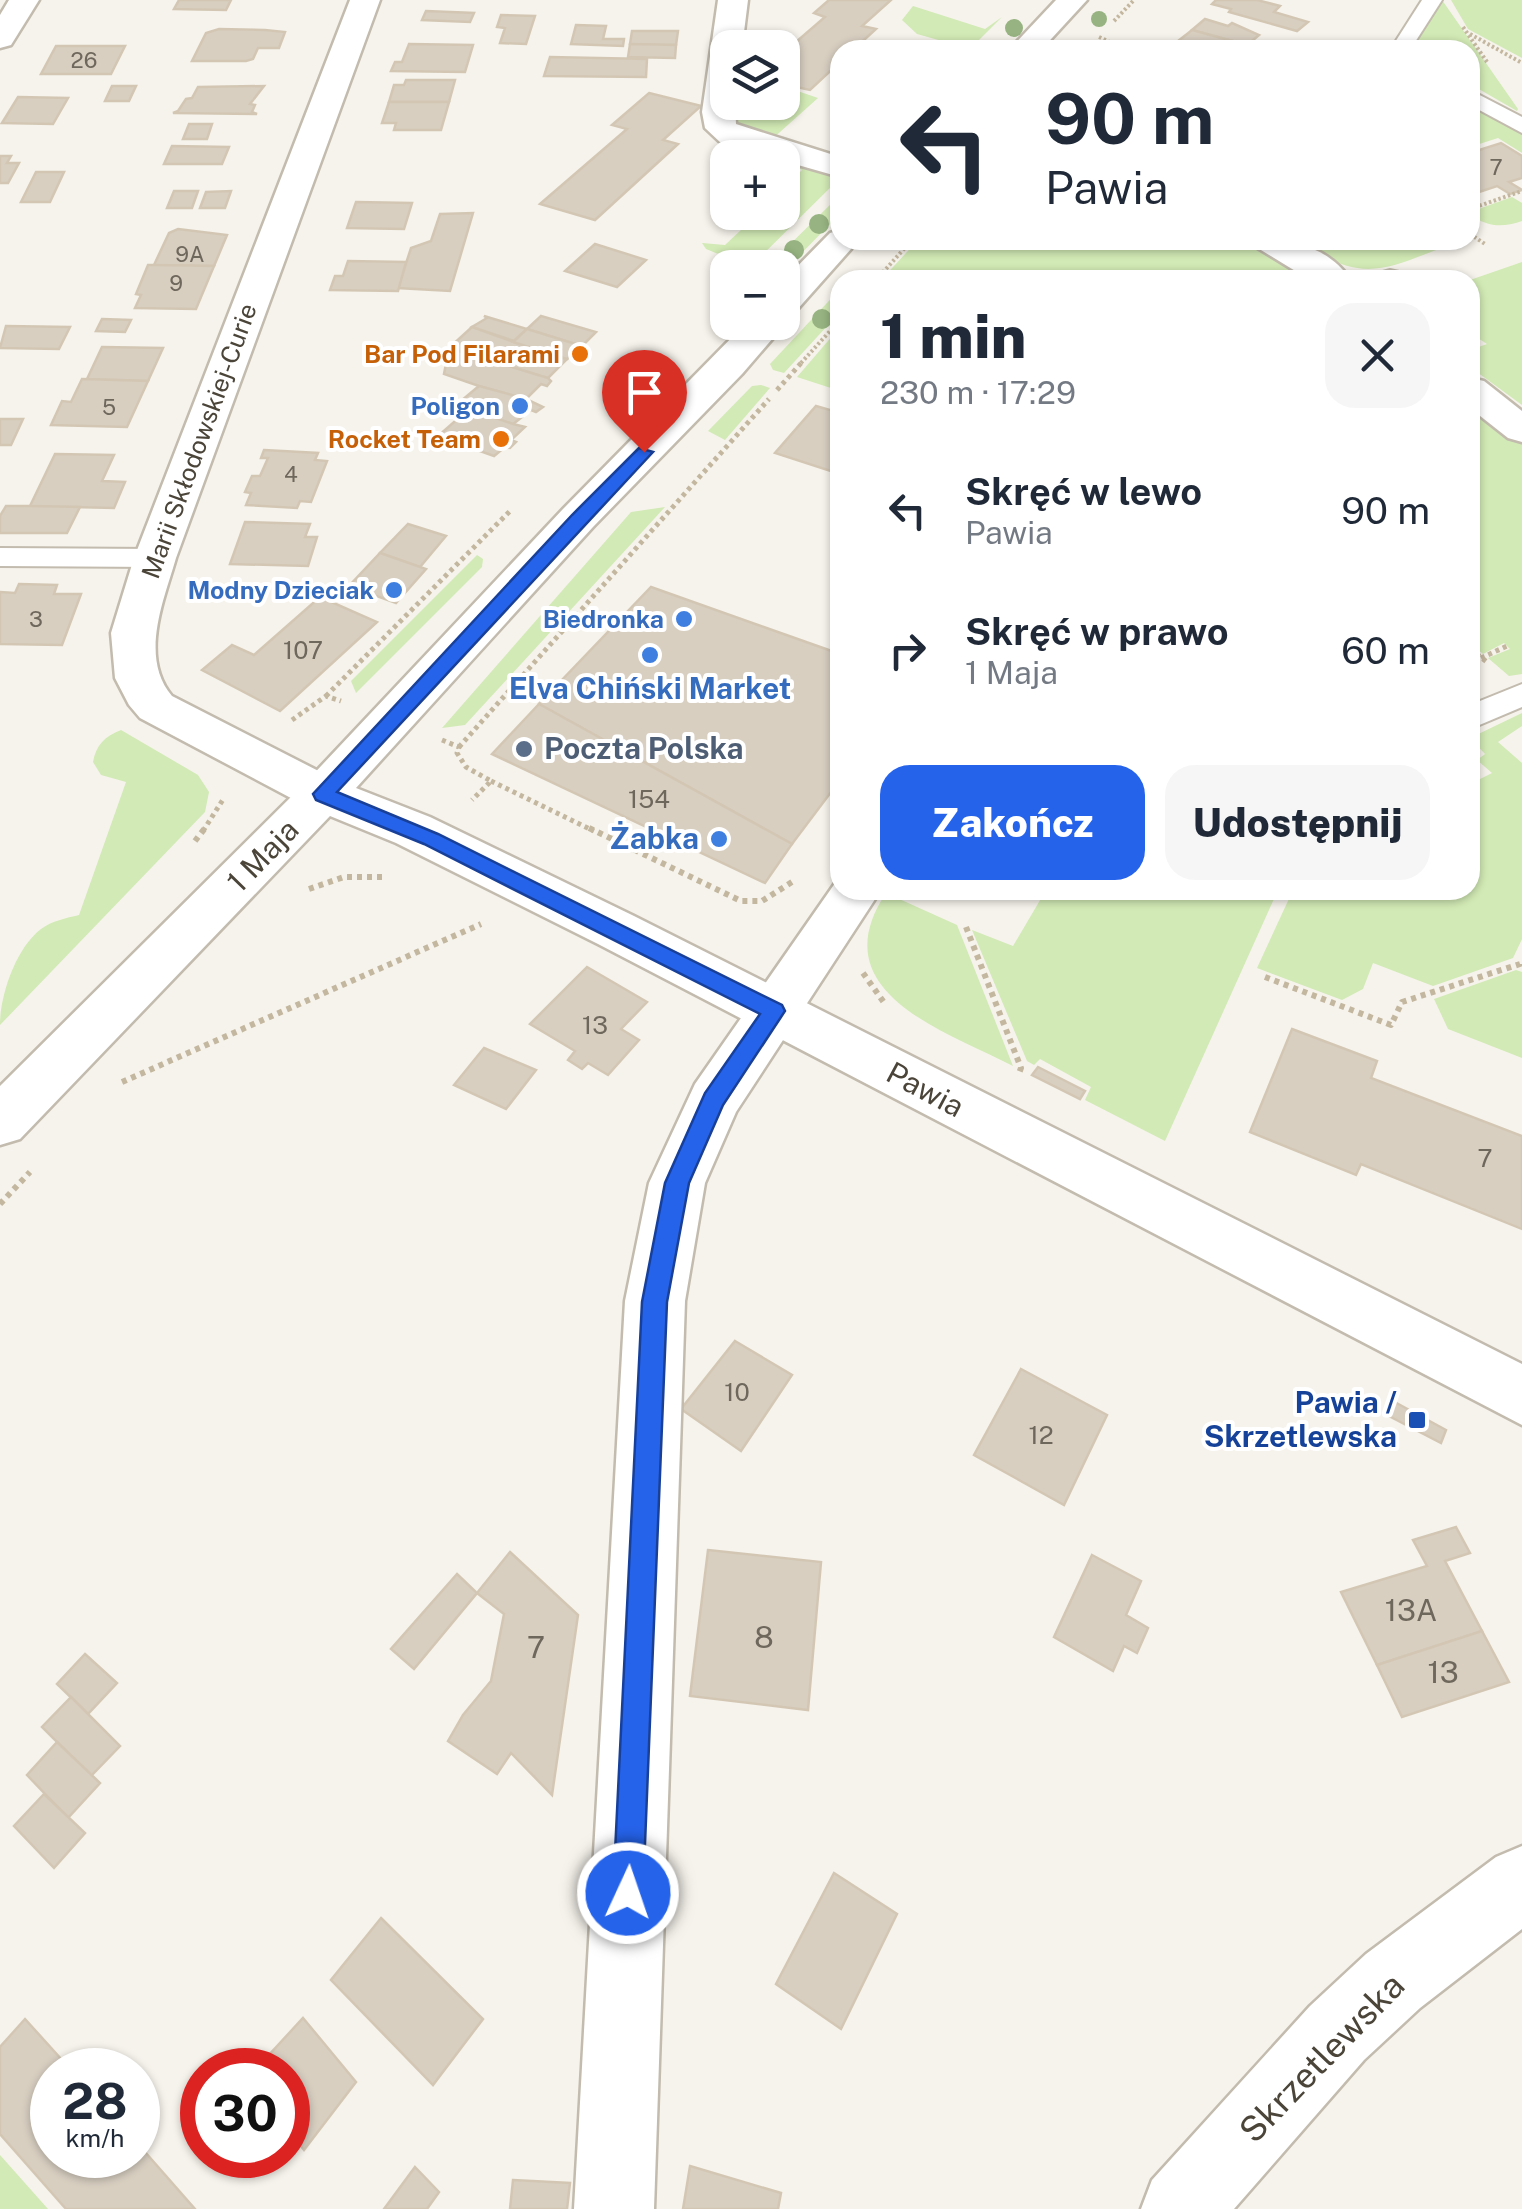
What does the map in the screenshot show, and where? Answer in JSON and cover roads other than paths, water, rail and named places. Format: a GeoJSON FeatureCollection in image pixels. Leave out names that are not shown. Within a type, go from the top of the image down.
{"type":"FeatureCollection","features":[{"type":"Feature","properties":{"kind":"street"},"geometry":{"type":"LineString","coordinates":[[0,38],[24,0]]}},
{"type":"Feature","properties":{"kind":"street","name":"Marii Skłodowskiej-Curie"},"geometry":{"type":"LineString","coordinates":[[323,794],[156,707],[138,678],[133,632],[155,558],[365,0]]}},
{"type":"Feature","properties":{"kind":"street"},"geometry":{"type":"LineString","coordinates":[[732,0],[718,112],[721,128],[732,136],[830,165]]}},
{"type":"Feature","properties":{"kind":"street"},"geometry":{"type":"LineString","coordinates":[[1034,40],[1072,0]]}},
{"type":"Feature","properties":{"kind":"street"},"geometry":{"type":"LineString","coordinates":[[800,285],[833,250]]}},
{"type":"Feature","properties":{"kind":"street"},"geometry":{"type":"LineString","coordinates":[[1291,250],[1319,270]]}},
{"type":"Feature","properties":{"kind":"street","name":"1 Maja"},"geometry":{"type":"LineString","coordinates":[[0,1122],[323,794],[578,518],[751,340]]}},
{"type":"Feature","properties":{"kind":"street"},"geometry":{"type":"LineString","coordinates":[[1480,397],[1522,430]]}},
{"type":"Feature","properties":{"kind":"street","name":"Pawia"},"geometry":{"type":"LineString","coordinates":[[323,794],[431,839],[774,1011],[1522,1396]]}},
{"type":"Feature","properties":{"kind":"street"},"geometry":{"type":"LineString","coordinates":[[614,2209],[655,1302],[677,1183],[714,1100],[849,900]]}},
{"type":"Feature","properties":{"kind":"street","name":"Skrzetlewska"},"geometry":{"type":"LineString","coordinates":[[1181,2209],[1337,2033],[1393,1981],[1522,1883]]}},
{"type":"Feature","properties":{"kind":"lane"},"geometry":{"type":"LineString","coordinates":[[1406,40],[1432,0]]}},
{"type":"Feature","properties":{"kind":"lane"},"geometry":{"type":"LineString","coordinates":[[1480,102],[1522,126]]}},
{"type":"Feature","properties":{"kind":"lane"},"geometry":{"type":"LineString","coordinates":[[0,557],[155,558]]}},
{"type":"Feature","properties":{"kind":"lane"},"geometry":{"type":"LineString","coordinates":[[1480,714],[1522,695]]}},
{"type":"Feature","properties":{"kind":"place","name":"Bar Pod Filarami"},"geometry":{"type":"Point","coordinates":[580,354]}},
{"type":"Feature","properties":{"kind":"place","name":"Poligon"},"geometry":{"type":"Point","coordinates":[520,406]}},
{"type":"Feature","properties":{"kind":"place","name":"Rocket Team"},"geometry":{"type":"Point","coordinates":[501,439]}},
{"type":"Feature","properties":{"kind":"place","name":"Modny Dzieciak"},"geometry":{"type":"Point","coordinates":[394,590]}},
{"type":"Feature","properties":{"kind":"place","name":"Biedronka"},"geometry":{"type":"Point","coordinates":[684,619]}},
{"type":"Feature","properties":{"kind":"place","name":"Elva Chiński Market"},"geometry":{"type":"Point","coordinates":[650,655]}},
{"type":"Feature","properties":{"kind":"place","name":"Poczta Polska"},"geometry":{"type":"Point","coordinates":[524,749]}},
{"type":"Feature","properties":{"kind":"place","name":"Żabka"},"geometry":{"type":"Point","coordinates":[719,839]}},
{"type":"Feature","properties":{"kind":"place","name":"Pawia / Skrzetlewska"},"geometry":{"type":"Point","coordinates":[1417,1420]}}]}
